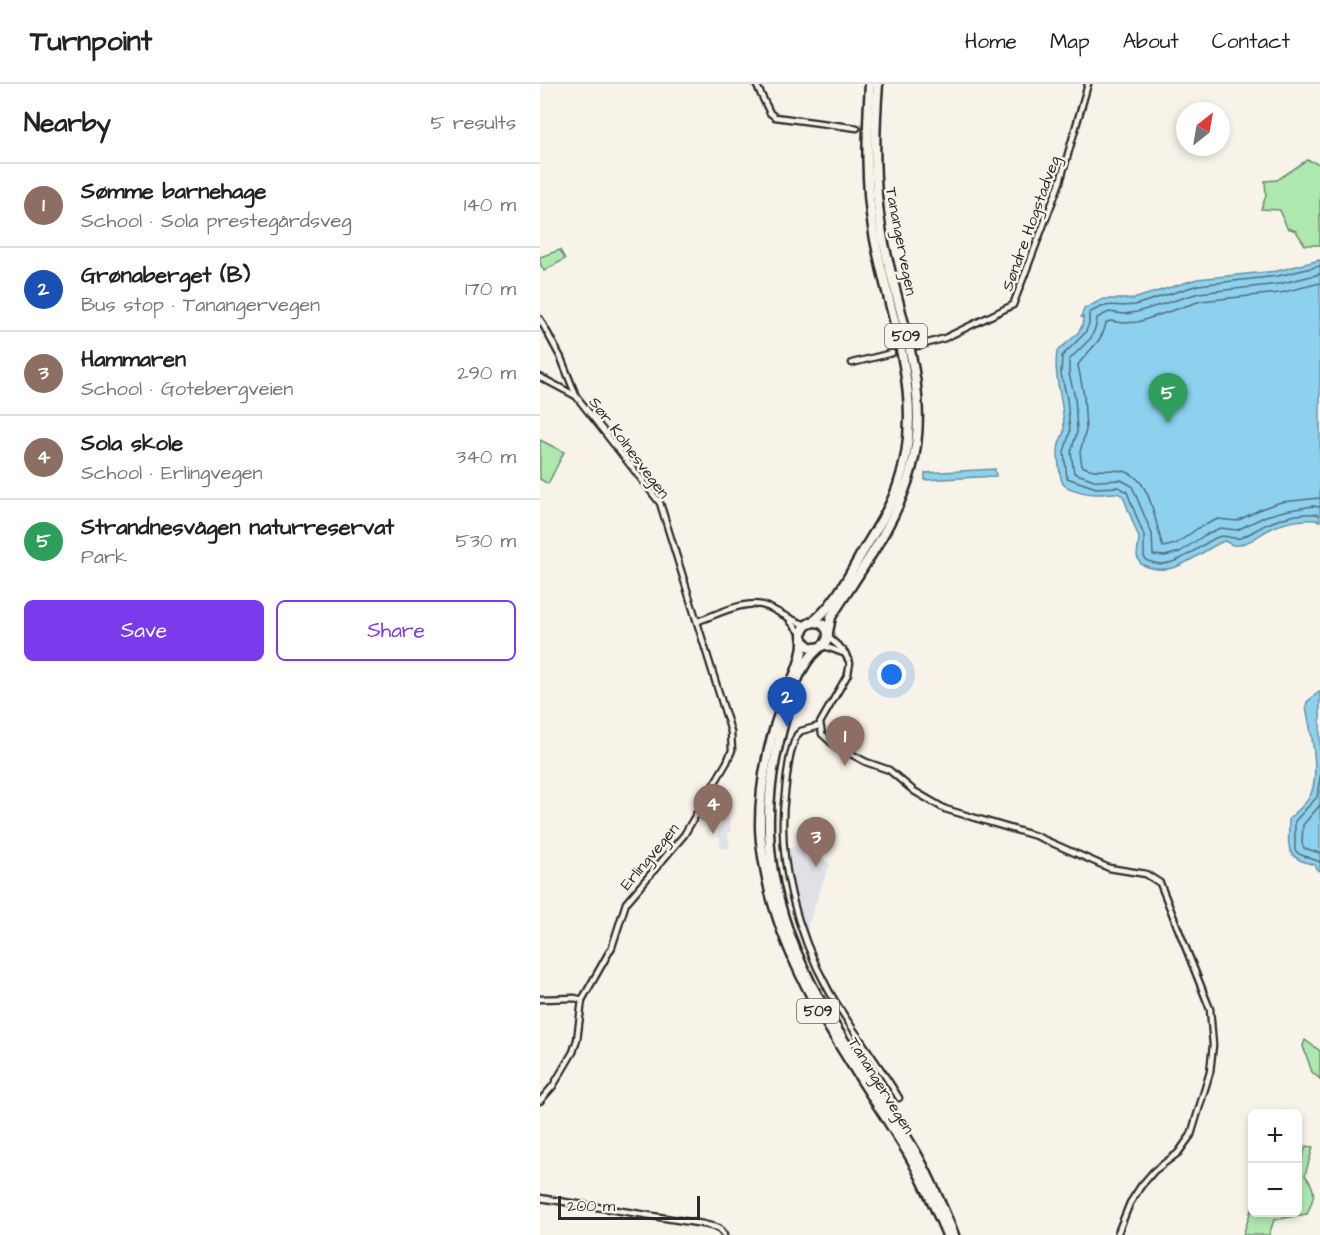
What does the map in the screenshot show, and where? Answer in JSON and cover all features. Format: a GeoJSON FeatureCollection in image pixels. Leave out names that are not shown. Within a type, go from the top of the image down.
{"type":"FeatureCollection","features":[{"type":"Feature","properties":{"kind":"highway","name":"Tanangervegen"},"geometry":{"type":"LineString","coordinates":[[809,624],[828,607],[886,512],[902,473],[909,441],[910,408],[907,377],[870,207],[867,151],[870,84]]}},
{"type":"Feature","properties":{"kind":"highway","name":"Tanangervegen"},"geometry":{"type":"LineString","coordinates":[[828,634],[831,617],[898,507],[911,470],[918,435],[915,375],[888,263],[877,200],[875,151],[878,84]]}},
{"type":"Feature","properties":{"kind":"highway"},"geometry":{"type":"LineString","coordinates":[[809,624],[821,624],[828,634]]}},
{"type":"Feature","properties":{"kind":"highway","name":"509"},"geometry":{"type":"LineString","coordinates":[[802,637],[809,624]]}},
{"type":"Feature","properties":{"kind":"highway","name":"509"},"geometry":{"type":"LineString","coordinates":[[821,647],[828,634]]}},
{"type":"Feature","properties":{"kind":"highway","name":"Tanangervegen"},"geometry":{"type":"LineString","coordinates":[[802,637],[802,652],[777,719],[763,784],[761,841],[769,886],[782,932],[801,979],[827,1026],[908,1154],[928,1191],[947,1235]]}},
{"type":"Feature","properties":{"kind":"highway"},"geometry":{"type":"LineString","coordinates":[[802,637],[809,647],[821,647]]}},
{"type":"Feature","properties":{"kind":"highway","name":"Tanangervegen"},"geometry":{"type":"LineString","coordinates":[[821,647],[806,662],[794,692],[773,766],[767,824],[775,884],[789,930],[807,976],[833,1023],[914,1151],[934,1188],[954,1235]]}},
{"type":"Feature","properties":{"kind":"street"},"geometry":{"type":"LineString","coordinates":[[756,84],[770,113],[775,117],[857,128]]}},
{"type":"Feature","properties":{"kind":"street","name":"Søndre Hogstadveg"},"geometry":{"type":"LineString","coordinates":[[918,346],[945,338],[1013,305],[1060,182],[1088,84]]}},
{"type":"Feature","properties":{"kind":"street"},"geometry":{"type":"LineString","coordinates":[[540,319],[561,358],[576,396]]}},
{"type":"Feature","properties":{"kind":"street"},"geometry":{"type":"LineString","coordinates":[[852,363],[892,353]]}},
{"type":"Feature","properties":{"kind":"street","name":"Sør Kolnesvegen"},"geometry":{"type":"LineString","coordinates":[[540,377],[576,396],[660,502],[698,621]]}},
{"type":"Feature","properties":{"kind":"street"},"geometry":{"type":"LineString","coordinates":[[698,621],[754,604],[766,606],[788,619],[809,624]]}},
{"type":"Feature","properties":{"kind":"street"},"geometry":{"type":"LineString","coordinates":[[788,619],[802,637]]}},
{"type":"Feature","properties":{"kind":"street","name":"Erlingvegen"},"geometry":{"type":"LineString","coordinates":[[540,1101],[554,1086],[576,1046],[582,1000],[612,947],[626,903],[684,835],[730,755],[731,732],[698,621]]}},
{"type":"Feature","properties":{"kind":"street"},"geometry":{"type":"LineString","coordinates":[[828,634],[846,654],[850,663],[848,674],[819,726],[801,731],[797,735],[786,780],[783,838],[793,897],[802,931],[818,970],[856,1035],[899,1098]]}},
{"type":"Feature","properties":{"kind":"street"},"geometry":{"type":"LineString","coordinates":[[821,647],[846,654]]}},
{"type":"Feature","properties":{"kind":"street"},"geometry":{"type":"LineString","coordinates":[[819,726],[822,734],[834,745],[866,762],[889,770],[914,791],[945,809],[1028,833],[1109,868],[1146,874],[1160,883],[1210,1009],[1213,1045],[1210,1072],[1191,1136],[1178,1153],[1154,1171],[1141,1186],[1130,1203],[1117,1235]]}},
{"type":"Feature","properties":{"kind":"street"},"geometry":{"type":"LineString","coordinates":[[540,999],[575,998],[582,1000]]}},
{"type":"Feature","properties":{"kind":"street"},"geometry":{"type":"LineString","coordinates":[[540,1198],[703,1224],[719,1228],[724,1235]]}},
{"type":"Feature","properties":{"kind":"shaded area"},"geometry":{"type":"Polygon","coordinates":[[[729,789],[730,803],[722,803],[724,812],[728,812],[731,832],[727,832],[730,848],[721,849],[718,825],[721,826],[721,817],[715,804],[716,791],[729,789]]]}},
{"type":"Feature","properties":{"kind":"shaded area"},"geometry":{"type":"Polygon","coordinates":[[[798,843],[830,863],[808,925],[808,939],[797,901],[787,851],[798,843]]]}},
{"type":"Feature","properties":{"kind":"green space"},"geometry":{"type":"Polygon","coordinates":[[[1307,160],[1320,164],[1320,245],[1305,245],[1296,231],[1287,228],[1280,210],[1261,209],[1266,196],[1265,181],[1277,180],[1307,160]]]}},
{"type":"Feature","properties":{"kind":"green space"},"geometry":{"type":"Polygon","coordinates":[[[560,250],[565,259],[544,271],[540,257],[560,250]]]}},
{"type":"Feature","properties":{"kind":"green space"},"geometry":{"type":"Polygon","coordinates":[[[540,440],[564,452],[548,484],[540,479],[540,440]]]}},
{"type":"Feature","properties":{"kind":"green space"},"geometry":{"type":"Polygon","coordinates":[[[1305,1040],[1320,1051],[1320,1079],[1312,1072],[1303,1046],[1305,1040]]]}},
{"type":"Feature","properties":{"kind":"green space"},"geometry":{"type":"Polygon","coordinates":[[[1306,1146],[1313,1147],[1305,1175],[1312,1185],[1314,1194],[1307,1214],[1302,1215],[1302,1163],[1306,1146]]]}},
{"type":"Feature","properties":{"kind":"green space"},"geometry":{"type":"Polygon","coordinates":[[[1249,1217],[1290,1217],[1274,1220],[1269,1235],[1243,1235],[1249,1217]]]}},
{"type":"Feature","properties":{"kind":"water"},"geometry":{"type":"Polygon","coordinates":[[[1320,260],[1320,521],[1301,520],[1287,523],[1242,544],[1233,545],[1224,541],[1175,567],[1164,569],[1141,564],[1137,556],[1139,538],[1123,496],[1117,493],[1099,494],[1075,490],[1062,482],[1058,453],[1059,442],[1064,431],[1064,421],[1057,372],[1057,352],[1078,333],[1083,323],[1083,317],[1081,317],[1084,309],[1103,299],[1133,299],[1197,279],[1277,271],[1320,260]]]}},
{"type":"Feature","properties":{"kind":"water"},"geometry":{"type":"Polygon","coordinates":[[[995,469],[996,476],[925,480],[925,473],[995,469]]]}},
{"type":"Feature","properties":{"kind":"water"},"geometry":{"type":"Polygon","coordinates":[[[1320,691],[1320,870],[1318,871],[1315,865],[1297,859],[1290,850],[1289,819],[1307,801],[1314,784],[1314,751],[1306,707],[1307,702],[1320,691]]]}},
{"type":"Feature","properties":{"kind":"place","name":"Strandnesvågen naturreservat"},"geometry":{"type":"Point","coordinates":[1168,423]}},
{"type":"Feature","properties":{"kind":"place","name":"Grønaberget (B)"},"geometry":{"type":"Point","coordinates":[787,727]}},
{"type":"Feature","properties":{"kind":"place","name":"Sømme barnehage"},"geometry":{"type":"Point","coordinates":[845,766]}},
{"type":"Feature","properties":{"kind":"place","name":"Sola skole"},"geometry":{"type":"Point","coordinates":[713,834]}},
{"type":"Feature","properties":{"kind":"place","name":"Hammaren"},"geometry":{"type":"Point","coordinates":[816,867]}}]}
